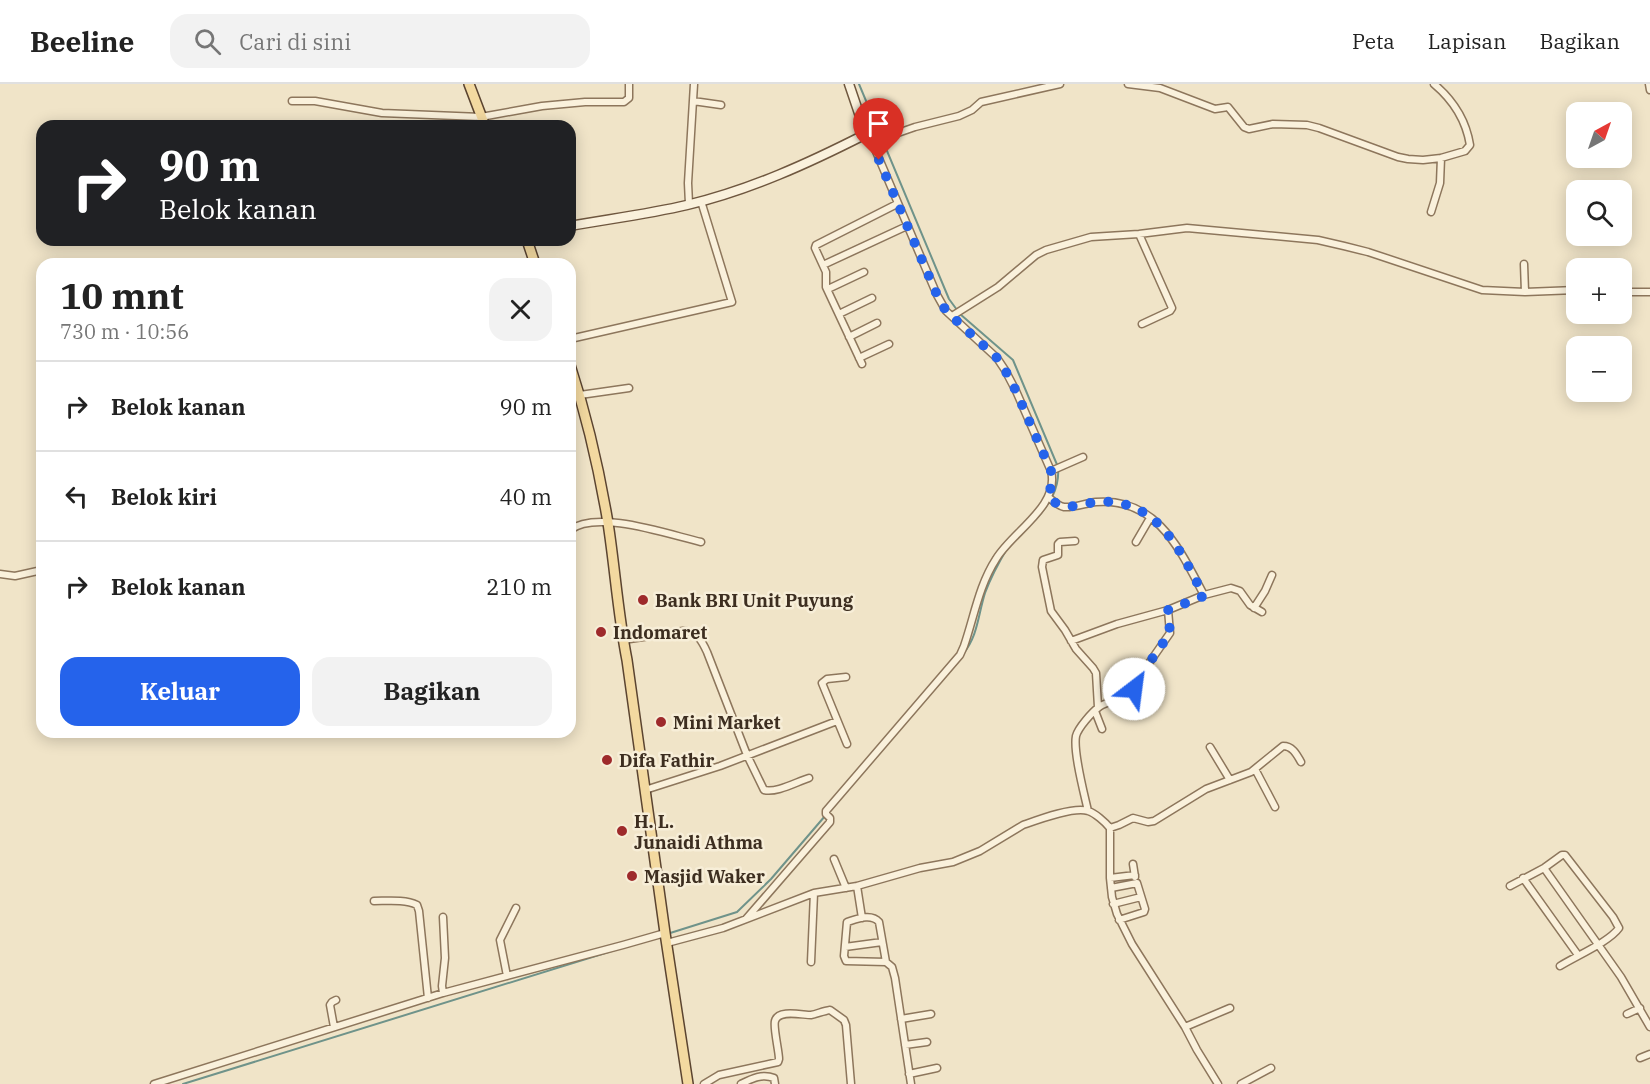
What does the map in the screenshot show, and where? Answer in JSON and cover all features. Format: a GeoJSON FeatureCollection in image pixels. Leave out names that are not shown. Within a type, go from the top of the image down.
{"type":"FeatureCollection","features":[{"type":"Feature","properties":{"kind":"main road"},"geometry":{"type":"LineString","coordinates":[[469,84],[482,120]]}},
{"type":"Feature","properties":{"kind":"main road"},"geometry":{"type":"LineString","coordinates":[[576,384],[592,439],[607,522],[688,1084]]}},
{"type":"Feature","properties":{"kind":"street"},"geometry":{"type":"LineString","coordinates":[[490,120],[542,106],[585,102],[624,102],[628,98],[629,84]]}},
{"type":"Feature","properties":{"kind":"street"},"geometry":{"type":"LineString","coordinates":[[689,204],[688,183],[694,84]]}},
{"type":"Feature","properties":{"kind":"street"},"geometry":{"type":"LineString","coordinates":[[746,919],[829,823],[826,811],[960,655],[991,567],[1002,550],[1050,499],[1056,469],[997,358],[956,313],[946,311],[937,295],[897,204],[849,84]]}},
{"type":"Feature","properties":{"kind":"street"},"geometry":{"type":"LineString","coordinates":[[576,225],[701,201],[783,174],[871,139],[883,138],[959,116],[972,110],[981,102],[1060,84]]}},
{"type":"Feature","properties":{"kind":"street"},"geometry":{"type":"LineString","coordinates":[[1128,84],[1160,88],[1215,109],[1228,107],[1244,127],[1249,129],[1273,124],[1307,125],[1404,159],[1423,160],[1441,158],[1465,151],[1470,144],[1466,128],[1458,112],[1450,99],[1434,84]]}},
{"type":"Feature","properties":{"kind":"street"},"geometry":{"type":"LineString","coordinates":[[1649,84],[1650,90]]}},
{"type":"Feature","properties":{"kind":"street"},"geometry":{"type":"LineString","coordinates":[[292,101],[315,101],[382,113],[461,120]]}},
{"type":"Feature","properties":{"kind":"street"},"geometry":{"type":"LineString","coordinates":[[693,101],[721,105]]}},
{"type":"Feature","properties":{"kind":"street"},"geometry":{"type":"LineString","coordinates":[[1431,212],[1440,183],[1441,158]]}},
{"type":"Feature","properties":{"kind":"street"},"geometry":{"type":"LineString","coordinates":[[576,338],[732,302],[701,201]]}},
{"type":"Feature","properties":{"kind":"street"},"geometry":{"type":"LineString","coordinates":[[889,344],[860,361],[826,286],[827,276],[815,249],[816,244],[897,204]]}},
{"type":"Feature","properties":{"kind":"street"},"geometry":{"type":"LineString","coordinates":[[823,265],[907,226]]}},
{"type":"Feature","properties":{"kind":"street"},"geometry":{"type":"LineString","coordinates":[[956,313],[998,287],[1036,255],[1046,250],[1091,237],[1179,229],[1202,229],[1318,240],[1368,252],[1476,288],[1525,292],[1566,290]]}},
{"type":"Feature","properties":{"kind":"street"},"geometry":{"type":"LineString","coordinates":[[1139,234],[1172,308],[1142,324]]}},
{"type":"Feature","properties":{"kind":"street"},"geometry":{"type":"LineString","coordinates":[[1524,264],[1525,292]]}},
{"type":"Feature","properties":{"kind":"street"},"geometry":{"type":"LineString","coordinates":[[828,289],[864,272]]}},
{"type":"Feature","properties":{"kind":"street"},"geometry":{"type":"LineString","coordinates":[[1632,292],[1650,292]]}},
{"type":"Feature","properties":{"kind":"street"},"geometry":{"type":"LineString","coordinates":[[839,314],[872,298]]}},
{"type":"Feature","properties":{"kind":"street"},"geometry":{"type":"LineString","coordinates":[[849,337],[877,323]]}},
{"type":"Feature","properties":{"kind":"street"},"geometry":{"type":"LineString","coordinates":[[580,396],[629,388]]}},
{"type":"Feature","properties":{"kind":"street"},"geometry":{"type":"LineString","coordinates":[[1056,469],[1083,457]]}},
{"type":"Feature","properties":{"kind":"street"},"geometry":{"type":"LineString","coordinates":[[1050,499],[1064,507],[1098,502],[1125,504],[1135,508],[1168,533],[1204,596]]}},
{"type":"Feature","properties":{"kind":"street"},"geometry":{"type":"LineString","coordinates":[[1136,542],[1150,518]]}},
{"type":"Feature","properties":{"kind":"street"},"geometry":{"type":"LineString","coordinates":[[576,527],[583,524],[607,522],[701,542]]}},
{"type":"Feature","properties":{"kind":"street"},"geometry":{"type":"LineString","coordinates":[[1075,541],[1060,542],[1058,555],[1044,559],[1042,563],[1052,611],[1071,641],[1096,673],[1097,709],[1102,729]]}},
{"type":"Feature","properties":{"kind":"street"},"geometry":{"type":"LineString","coordinates":[[0,574],[15,576],[36,571]]}},
{"type":"Feature","properties":{"kind":"street"},"geometry":{"type":"LineString","coordinates":[[1254,608],[1272,575]]}},
{"type":"Feature","properties":{"kind":"street"},"geometry":{"type":"LineString","coordinates":[[1071,641],[1231,588],[1237,589],[1254,608],[1262,612]]}},
{"type":"Feature","properties":{"kind":"street"},"geometry":{"type":"LineString","coordinates":[[1088,811],[1076,750],[1076,739],[1082,726],[1097,709],[1112,701],[1128,698],[1170,633],[1168,610]]}},
{"type":"Feature","properties":{"kind":"street"},"geometry":{"type":"LineString","coordinates":[[623,640],[684,631],[697,635],[702,640],[761,786],[766,791],[809,778]]}},
{"type":"Feature","properties":{"kind":"street"},"geometry":{"type":"LineString","coordinates":[[846,677],[827,679],[822,683],[847,744]]}},
{"type":"Feature","properties":{"kind":"street"},"geometry":{"type":"LineString","coordinates":[[1136,685],[1155,694]]}},
{"type":"Feature","properties":{"kind":"street"},"geometry":{"type":"LineString","coordinates":[[645,790],[837,721]]}},
{"type":"Feature","properties":{"kind":"street"},"geometry":{"type":"LineString","coordinates":[[1110,828],[1133,818],[1151,822],[1206,789],[1255,769],[1282,746],[1293,750],[1301,762]]}},
{"type":"Feature","properties":{"kind":"street"},"geometry":{"type":"LineString","coordinates":[[1210,747],[1230,780]]}},
{"type":"Feature","properties":{"kind":"street"},"geometry":{"type":"LineString","coordinates":[[1255,769],[1275,807]]}},
{"type":"Feature","properties":{"kind":"street"},"geometry":{"type":"LineString","coordinates":[[154,1084],[443,993],[666,938],[723,928],[814,893],[857,886],[920,868],[953,862],[987,848],[1023,825],[1064,812],[1088,811],[1110,828]]}},
{"type":"Feature","properties":{"kind":"street"},"geometry":{"type":"LineString","coordinates":[[1110,828],[1110,878],[1113,904],[1119,920],[1218,1084]]}},
{"type":"Feature","properties":{"kind":"street"},"geometry":{"type":"LineString","coordinates":[[1510,886],[1544,868],[1562,855],[1567,856],[1613,917],[1618,930],[1560,966]]}},
{"type":"Feature","properties":{"kind":"street"},"geometry":{"type":"LineString","coordinates":[[834,859],[846,888]]}},
{"type":"Feature","properties":{"kind":"street"},"geometry":{"type":"LineString","coordinates":[[1119,920],[1144,912],[1145,909],[1133,864]]}},
{"type":"Feature","properties":{"kind":"street"},"geometry":{"type":"LineString","coordinates":[[1544,868],[1598,944],[1650,1027]]}},
{"type":"Feature","properties":{"kind":"street"},"geometry":{"type":"LineString","coordinates":[[1110,878],[1135,875]]}},
{"type":"Feature","properties":{"kind":"street"},"geometry":{"type":"LineString","coordinates":[[1523,878],[1578,955]]}},
{"type":"Feature","properties":{"kind":"street"},"geometry":{"type":"LineString","coordinates":[[1111,888],[1137,883]]}},
{"type":"Feature","properties":{"kind":"street"},"geometry":{"type":"LineString","coordinates":[[857,886],[862,918]]}},
{"type":"Feature","properties":{"kind":"street"},"geometry":{"type":"LineString","coordinates":[[811,962],[814,893]]}},
{"type":"Feature","properties":{"kind":"street"},"geometry":{"type":"LineString","coordinates":[[1113,904],[1141,897]]}},
{"type":"Feature","properties":{"kind":"street"},"geometry":{"type":"LineString","coordinates":[[374,901],[417,905],[428,998]]}},
{"type":"Feature","properties":{"kind":"street"},"geometry":{"type":"LineString","coordinates":[[507,976],[500,940],[516,908]]}},
{"type":"Feature","properties":{"kind":"street"},"geometry":{"type":"LineString","coordinates":[[442,917],[445,958],[443,993]]}},
{"type":"Feature","properties":{"kind":"street"},"geometry":{"type":"LineString","coordinates":[[886,962],[846,962],[844,956],[846,923],[862,918],[873,917],[878,920],[886,962],[892,967],[894,973],[911,1084]]}},
{"type":"Feature","properties":{"kind":"street"},"geometry":{"type":"LineString","coordinates":[[845,947],[882,942]]}},
{"type":"Feature","properties":{"kind":"street"},"geometry":{"type":"LineString","coordinates":[[334,1028],[330,1005],[336,1000]]}},
{"type":"Feature","properties":{"kind":"street"},"geometry":{"type":"LineString","coordinates":[[1185,1027],[1230,1008]]}},
{"type":"Feature","properties":{"kind":"street"},"geometry":{"type":"LineString","coordinates":[[1627,1014],[1640,1008]]}},
{"type":"Feature","properties":{"kind":"street"},"geometry":{"type":"LineString","coordinates":[[704,1084],[725,1073],[778,1062],[775,1023],[780,1015],[815,1014],[830,1010],[844,1020],[846,1025],[851,1084]]}},
{"type":"Feature","properties":{"kind":"street"},"geometry":{"type":"LineString","coordinates":[[901,1019],[931,1014]]}},
{"type":"Feature","properties":{"kind":"street"},"geometry":{"type":"LineString","coordinates":[[905,1045],[927,1042]]}},
{"type":"Feature","properties":{"kind":"street"},"geometry":{"type":"LineString","coordinates":[[1640,1058],[1650,1054]]}},
{"type":"Feature","properties":{"kind":"street"},"geometry":{"type":"LineString","coordinates":[[909,1074],[937,1068]]}},
{"type":"Feature","properties":{"kind":"street"},"geometry":{"type":"LineString","coordinates":[[1241,1084],[1271,1068]]}},
{"type":"Feature","properties":{"kind":"street"},"geometry":{"type":"LineString","coordinates":[[741,1084],[756,1077],[766,1076],[774,1078],[775,1084]]}},
{"type":"Feature","properties":{"kind":"waterway"},"geometry":{"type":"LineString","coordinates":[[859,84],[949,299],[960,314],[1013,360],[1058,467],[1057,482],[1052,496],[1035,520]]}},
{"type":"Feature","properties":{"kind":"waterway"},"geometry":{"type":"LineString","coordinates":[[963,654],[975,633],[987,587],[1008,547]]}},
{"type":"Feature","properties":{"kind":"waterway"},"geometry":{"type":"LineString","coordinates":[[667,934],[737,912],[771,879],[825,816]]}},
{"type":"Feature","properties":{"kind":"waterway"},"geometry":{"type":"LineString","coordinates":[[183,1084],[615,950]]}},
{"type":"Feature","properties":{"kind":"place","name":"Bank BRI Unit Puyung"},"geometry":{"type":"Point","coordinates":[643,600]}},
{"type":"Feature","properties":{"kind":"place","name":"Indomaret"},"geometry":{"type":"Point","coordinates":[601,632]}},
{"type":"Feature","properties":{"kind":"place","name":"Mini Market"},"geometry":{"type":"Point","coordinates":[661,722]}},
{"type":"Feature","properties":{"kind":"place","name":"Difa Fathir"},"geometry":{"type":"Point","coordinates":[607,760]}},
{"type":"Feature","properties":{"kind":"place","name":"H. L. Junaidi Athma"},"geometry":{"type":"Point","coordinates":[622,831]}},
{"type":"Feature","properties":{"kind":"place","name":"Masjid Waker"},"geometry":{"type":"Point","coordinates":[632,876]}},
{"type":"Feature","properties":{"kind":"route"},"geometry":{"type":"LineString","coordinates":[[879,160],[946,311],[997,358],[1012,383],[1051,471],[1052,483],[1048,497],[1064,507],[1109,502],[1129,505],[1142,512],[1168,533],[1204,596],[1168,610],[1171,628],[1167,640],[1147,666],[1134,689]]}}]}
